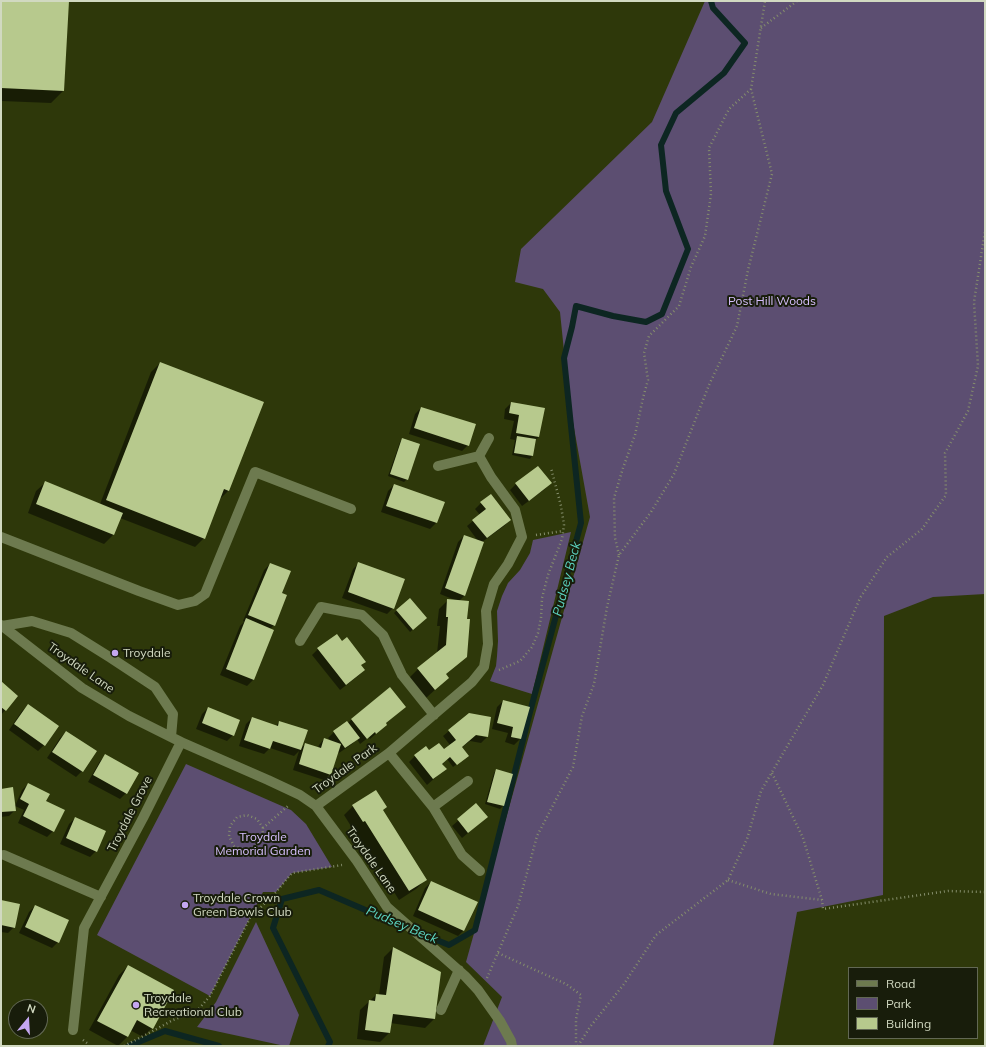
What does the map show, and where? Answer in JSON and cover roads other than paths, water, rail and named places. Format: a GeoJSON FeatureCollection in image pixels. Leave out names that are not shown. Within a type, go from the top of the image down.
{"type":"FeatureCollection","features":[{"type":"Feature","properties":{"kind":"street"},"geometry":{"type":"LineString","coordinates":[[438,466],[479,456],[489,438]]}},
{"type":"Feature","properties":{"kind":"street","name":"Troydale Park"},"geometry":{"type":"LineString","coordinates":[[316,806],[389,753],[472,682],[484,667],[488,644],[486,611],[494,584],[508,564],[522,538],[515,510],[490,477],[479,456]]}},
{"type":"Feature","properties":{"kind":"street"},"geometry":{"type":"LineString","coordinates":[[1,537],[178,605],[195,601],[205,594],[255,472],[351,509]]}},
{"type":"Feature","properties":{"kind":"street"},"geometry":{"type":"LineString","coordinates":[[300,641],[321,607],[362,615],[383,635],[402,675],[434,715]]}},
{"type":"Feature","properties":{"kind":"street","name":"Troydale Lane"},"geometry":{"type":"LineString","coordinates":[[2,626],[32,621],[71,633],[111,658],[155,687],[173,714],[171,737]]}},
{"type":"Feature","properties":{"kind":"street","name":"Troydale Lane"},"geometry":{"type":"LineString","coordinates":[[2,626],[82,688],[129,716],[181,742],[268,780],[316,806],[357,861],[388,907],[449,961],[478,990],[500,1021],[511,1041],[512,1046]]}},
{"type":"Feature","properties":{"kind":"street","name":"Troydale Grove"},"geometry":{"type":"LineString","coordinates":[[73,1030],[84,928],[181,742]]}},
{"type":"Feature","properties":{"kind":"street","name":"Troydale Park"},"geometry":{"type":"LineString","coordinates":[[389,753],[432,807],[462,855],[480,871]]}},
{"type":"Feature","properties":{"kind":"street"},"geometry":{"type":"LineString","coordinates":[[432,807],[468,781]]}},
{"type":"Feature","properties":{"kind":"street"},"geometry":{"type":"LineString","coordinates":[[4,855],[101,897]]}},
{"type":"Feature","properties":{"kind":"street"},"geometry":{"type":"LineString","coordinates":[[441,1010],[458,970]]}},
{"type":"Feature","properties":{"kind":"waterway","name":"Pudsey Beck"},"geometry":{"type":"LineString","coordinates":[[419,933],[449,945],[475,930],[530,712],[581,523],[564,358],[576,306],[613,316],[646,322],[662,314],[688,249],[666,191],[661,145],[676,113],[724,73],[745,43],[713,8],[711,1]]}},
{"type":"Feature","properties":{"kind":"waterway","name":"Pudsey Beck"},"geometry":{"type":"LineString","coordinates":[[328,1046],[330,1042],[273,928],[282,899],[319,890],[405,927]]}},
{"type":"Feature","properties":{"kind":"waterway","name":"Pudsey Beck"},"geometry":{"type":"LineString","coordinates":[[129,1046],[165,1031],[219,1046]]}},
{"type":"Feature","properties":{"kind":"place","name":"Troydale"},"geometry":{"type":"Point","coordinates":[115,653]}},
{"type":"Feature","properties":{"kind":"place","name":"Troydale Crown Green Bowls Club"},"geometry":{"type":"Point","coordinates":[185,905]}},
{"type":"Feature","properties":{"kind":"place","name":"Troydale Recreational Club"},"geometry":{"type":"Point","coordinates":[136,1005]}},
{"type":"Feature","properties":{"kind":"park label","name":"Post Hill Woods"},"geometry":{"type":"Point","coordinates":[772,301]}},
{"type":"Feature","properties":{"kind":"park label","name":"Troydale Memorial Garden"},"geometry":{"type":"Point","coordinates":[263,844]}}]}
